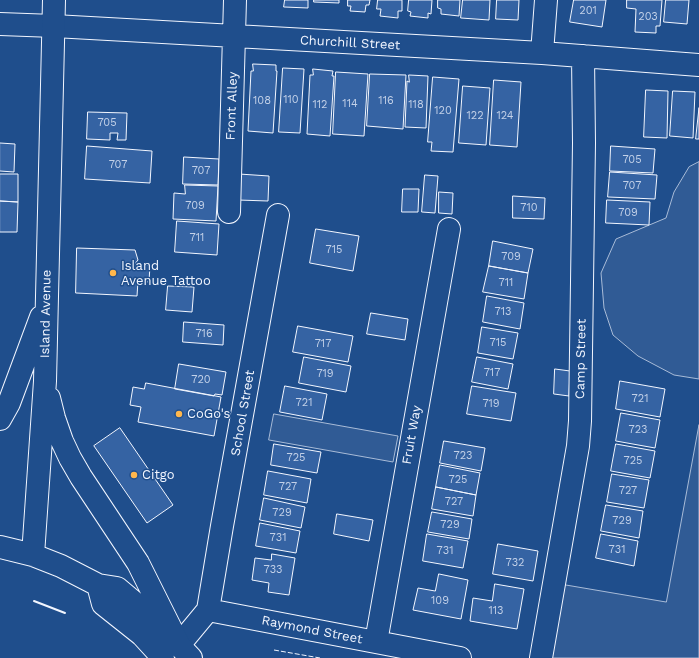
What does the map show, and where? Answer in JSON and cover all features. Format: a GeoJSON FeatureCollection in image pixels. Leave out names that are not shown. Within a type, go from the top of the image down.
{"type":"FeatureCollection","features":[{"type":"Feature","properties":{"kind":"street","name":"Island Avenue"},"geometry":{"type":"LineString","coordinates":[[33,555],[45,381],[54,0]]}},
{"type":"Feature","properties":{"kind":"street","name":"Front Alley"},"geometry":{"type":"LineString","coordinates":[[229,212],[235,0]]}},
{"type":"Feature","properties":{"kind":"street"},"geometry":{"type":"LineString","coordinates":[[542,53],[546,0]]}},
{"type":"Feature","properties":{"kind":"street","name":"Churchill Street"},"geometry":{"type":"LineString","coordinates":[[0,24],[542,53],[699,65]]}},
{"type":"Feature","properties":{"kind":"street","name":"Camp Street"},"geometry":{"type":"LineString","coordinates":[[541,658],[578,446],[580,421],[584,159],[583,56]]}},
{"type":"Feature","properties":{"kind":"street","name":"School Street"},"geometry":{"type":"LineString","coordinates":[[208,610],[278,215]]}},
{"type":"Feature","properties":{"kind":"street","name":"Fruit Way"},"geometry":{"type":"LineString","coordinates":[[376,642],[449,229]]}},
{"type":"Feature","properties":{"kind":"street"},"geometry":{"type":"LineString","coordinates":[[0,419],[9,403],[47,301]]}},
{"type":"Feature","properties":{"kind":"street"},"geometry":{"type":"LineString","coordinates":[[45,381],[54,418],[70,458],[138,563],[178,654]]}},
{"type":"Feature","properties":{"kind":"street"},"geometry":{"type":"LineString","coordinates":[[0,547],[33,555],[61,566],[98,585],[117,588],[155,620],[178,654]]}},
{"type":"Feature","properties":{"kind":"street"},"geometry":{"type":"LineString","coordinates":[[178,654],[208,610]]}},
{"type":"Feature","properties":{"kind":"street","name":"Raymond Street"},"geometry":{"type":"LineString","coordinates":[[208,610],[376,642],[427,655],[460,658]]}},
{"type":"Feature","properties":{"kind":"shaded area"},"geometry":{"type":"Polygon","coordinates":[[[699,162],[699,379],[674,375],[638,356],[613,335],[604,308],[601,273],[616,239],[666,218],[674,192],[689,167],[699,162]]]}},
{"type":"Feature","properties":{"kind":"shaded area"},"geometry":{"type":"Polygon","coordinates":[[[274,414],[398,436],[393,462],[269,440],[274,414]]]}},
{"type":"Feature","properties":{"kind":"shaded area"},"geometry":{"type":"Polygon","coordinates":[[[699,425],[699,658],[547,658],[560,584],[666,602],[699,425]]]}},
{"type":"Feature","properties":{"kind":"building"},"geometry":{"type":"Polygon","coordinates":[[[285,0],[308,0],[308,8],[284,7],[285,0]]]}},
{"type":"Feature","properties":{"kind":"building"},"geometry":{"type":"Polygon","coordinates":[[[314,0],[339,0],[339,3],[314,2],[314,0]]]}},
{"type":"Feature","properties":{"kind":"building"},"geometry":{"type":"Polygon","coordinates":[[[348,0],[370,0],[369,5],[366,5],[365,12],[350,11],[351,6],[348,6],[348,0]]]}},
{"type":"Feature","properties":{"kind":"building"},"geometry":{"type":"Polygon","coordinates":[[[378,0],[402,0],[402,11],[398,11],[398,18],[380,16],[381,9],[377,9],[378,0]]]}},
{"type":"Feature","properties":{"kind":"building"},"geometry":{"type":"Polygon","coordinates":[[[409,0],[432,0],[431,14],[428,13],[428,18],[410,16],[411,12],[408,11],[409,0]]]}},
{"type":"Feature","properties":{"kind":"building"},"geometry":{"type":"Polygon","coordinates":[[[438,0],[460,0],[459,16],[441,14],[441,9],[438,8],[438,0]]]}},
{"type":"Feature","properties":{"kind":"building"},"geometry":{"type":"Polygon","coordinates":[[[463,0],[490,0],[489,20],[461,18],[463,0]]]}},
{"type":"Feature","properties":{"kind":"building"},"geometry":{"type":"Polygon","coordinates":[[[497,0],[519,0],[518,20],[496,19],[497,0]]]}},
{"type":"Feature","properties":{"kind":"building"},"geometry":{"type":"Polygon","coordinates":[[[574,0],[606,0],[602,27],[570,22],[574,0]]]}},
{"type":"Feature","properties":{"kind":"building"},"geometry":{"type":"Polygon","coordinates":[[[627,0],[662,0],[660,26],[656,26],[656,33],[635,32],[636,9],[627,8],[627,0]]]}},
{"type":"Feature","properties":{"kind":"building"},"geometry":{"type":"Polygon","coordinates":[[[666,0],[689,0],[687,24],[664,22],[666,0]]]}},
{"type":"Feature","properties":{"kind":"building"},"geometry":{"type":"Polygon","coordinates":[[[253,64],[276,65],[277,71],[273,133],[248,131],[251,71],[253,71],[253,64]]]}},
{"type":"Feature","properties":{"kind":"building"},"geometry":{"type":"Polygon","coordinates":[[[283,68],[304,69],[300,133],[279,132],[283,68]]]}},
{"type":"Feature","properties":{"kind":"building"},"geometry":{"type":"Polygon","coordinates":[[[313,69],[333,71],[332,76],[334,76],[330,136],[307,134],[310,75],[313,75],[313,69]]]}},
{"type":"Feature","properties":{"kind":"building"},"geometry":{"type":"Polygon","coordinates":[[[336,72],[368,74],[364,136],[333,134],[336,72]]]}},
{"type":"Feature","properties":{"kind":"building"},"geometry":{"type":"Polygon","coordinates":[[[370,74],[406,75],[403,129],[367,126],[370,74]]]}},
{"type":"Feature","properties":{"kind":"building"},"geometry":{"type":"Polygon","coordinates":[[[409,75],[428,76],[426,128],[405,127],[407,81],[409,82],[409,75]]]}},
{"type":"Feature","properties":{"kind":"building"},"geometry":{"type":"Polygon","coordinates":[[[433,77],[459,79],[453,152],[431,151],[432,142],[428,142],[433,77]]]}},
{"type":"Feature","properties":{"kind":"building"},"geometry":{"type":"Polygon","coordinates":[[[494,80],[521,82],[517,147],[490,145],[494,80]]]}},
{"type":"Feature","properties":{"kind":"building"},"geometry":{"type":"Polygon","coordinates":[[[463,86],[490,88],[486,145],[459,143],[463,86]]]}},
{"type":"Feature","properties":{"kind":"building"},"geometry":{"type":"Polygon","coordinates":[[[646,90],[668,91],[667,138],[644,137],[646,90]]]}},
{"type":"Feature","properties":{"kind":"building"},"geometry":{"type":"Polygon","coordinates":[[[673,91],[695,92],[693,138],[670,136],[673,91]]]}},
{"type":"Feature","properties":{"kind":"building"},"geometry":{"type":"Polygon","coordinates":[[[699,108],[699,139],[696,139],[699,108]]]}},
{"type":"Feature","properties":{"kind":"building"},"geometry":{"type":"Polygon","coordinates":[[[88,112],[127,113],[126,140],[117,140],[118,133],[110,133],[110,140],[87,139],[88,112]]]}},
{"type":"Feature","properties":{"kind":"building"},"geometry":{"type":"Polygon","coordinates":[[[0,143],[15,144],[14,172],[0,171],[0,143]]]}},
{"type":"Feature","properties":{"kind":"building"},"geometry":{"type":"Polygon","coordinates":[[[87,146],[152,151],[150,183],[85,179],[87,146]]]}},
{"type":"Feature","properties":{"kind":"building"},"geometry":{"type":"Polygon","coordinates":[[[611,146],[655,149],[653,173],[610,171],[611,146]]]}},
{"type":"Feature","properties":{"kind":"building"},"geometry":{"type":"Polygon","coordinates":[[[184,157],[219,159],[218,185],[183,184],[184,157]]]}},
{"type":"Feature","properties":{"kind":"building"},"geometry":{"type":"Polygon","coordinates":[[[610,172],[657,175],[655,199],[608,197],[610,172]]]}},
{"type":"Feature","properties":{"kind":"building"},"geometry":{"type":"Polygon","coordinates":[[[0,174],[18,174],[18,202],[0,201],[0,174]]]}},
{"type":"Feature","properties":{"kind":"building"},"geometry":{"type":"Polygon","coordinates":[[[239,174],[269,176],[268,201],[238,200],[239,174]]]}},
{"type":"Feature","properties":{"kind":"building"},"geometry":{"type":"Polygon","coordinates":[[[425,175],[438,176],[435,213],[422,212],[425,175]]]}},
{"type":"Feature","properties":{"kind":"building"},"geometry":{"type":"Polygon","coordinates":[[[185,185],[218,186],[216,221],[173,219],[174,193],[185,194],[185,185]]]}},
{"type":"Feature","properties":{"kind":"building"},"geometry":{"type":"Polygon","coordinates":[[[403,189],[419,189],[418,212],[402,212],[403,189]]]}},
{"type":"Feature","properties":{"kind":"building"},"geometry":{"type":"Polygon","coordinates":[[[439,192],[453,193],[452,214],[439,213],[439,192]]]}},
{"type":"Feature","properties":{"kind":"building"},"geometry":{"type":"Polygon","coordinates":[[[513,196],[545,198],[544,219],[513,218],[513,196]]]}},
{"type":"Feature","properties":{"kind":"building"},"geometry":{"type":"Polygon","coordinates":[[[607,200],[650,202],[649,225],[606,223],[607,200]]]}},
{"type":"Feature","properties":{"kind":"building"},"geometry":{"type":"Polygon","coordinates":[[[0,201],[18,202],[17,232],[0,232],[0,201]]]}},
{"type":"Feature","properties":{"kind":"building"},"geometry":{"type":"Polygon","coordinates":[[[177,221],[219,224],[217,255],[175,252],[177,221]]]}},
{"type":"Feature","properties":{"kind":"building"},"geometry":{"type":"Polygon","coordinates":[[[316,229],[359,236],[353,271],[310,263],[316,229]]]}},
{"type":"Feature","properties":{"kind":"building"},"geometry":{"type":"Polygon","coordinates":[[[493,241],[533,249],[528,273],[489,266],[493,241]]]}},
{"type":"Feature","properties":{"kind":"building","name":"Island Avenue Tattoo"},"geometry":{"type":"Polygon","coordinates":[[[77,248],[135,250],[138,260],[134,265],[150,265],[149,282],[138,281],[137,296],[76,293],[77,248]]]}},
{"type":"Feature","properties":{"kind":"building"},"geometry":{"type":"Polygon","coordinates":[[[489,266],[528,273],[524,299],[483,292],[489,266]]]}},
{"type":"Feature","properties":{"kind":"building"},"geometry":{"type":"Polygon","coordinates":[[[168,286],[194,287],[192,312],[166,310],[168,286]]]}},
{"type":"Feature","properties":{"kind":"building"},"geometry":{"type":"Polygon","coordinates":[[[487,296],[524,303],[520,329],[483,322],[487,296]]]}},
{"type":"Feature","properties":{"kind":"building"},"geometry":{"type":"Polygon","coordinates":[[[371,313],[408,319],[405,340],[367,334],[371,313]]]}},
{"type":"Feature","properties":{"kind":"building"},"geometry":{"type":"Polygon","coordinates":[[[184,322],[224,325],[223,345],[183,342],[184,322]]]}},
{"type":"Feature","properties":{"kind":"building"},"geometry":{"type":"Polygon","coordinates":[[[298,326],[353,336],[348,362],[293,352],[298,326]]]}},
{"type":"Feature","properties":{"kind":"building"},"geometry":{"type":"Polygon","coordinates":[[[482,327],[518,333],[513,359],[478,353],[482,327]]]}},
{"type":"Feature","properties":{"kind":"building"},"geometry":{"type":"Polygon","coordinates":[[[304,357],[351,366],[346,392],[299,383],[304,357]]]}},
{"type":"Feature","properties":{"kind":"building"},"geometry":{"type":"Polygon","coordinates":[[[477,357],[513,364],[508,389],[472,382],[477,357]]]}},
{"type":"Feature","properties":{"kind":"building"},"geometry":{"type":"Polygon","coordinates":[[[179,364],[226,372],[222,395],[215,394],[214,396],[175,389],[179,364]]]}},
{"type":"Feature","properties":{"kind":"building"},"geometry":{"type":"Polygon","coordinates":[[[555,369],[570,371],[569,396],[554,394],[555,369]]]}},
{"type":"Feature","properties":{"kind":"building"},"geometry":{"type":"Polygon","coordinates":[[[620,381],[665,389],[660,417],[616,409],[620,381]]]}},
{"type":"Feature","properties":{"kind":"building","name":"CoGo's"},"geometry":{"type":"Polygon","coordinates":[[[146,383],[221,397],[214,436],[138,422],[141,407],[130,405],[133,387],[144,389],[146,383]]]}},
{"type":"Feature","properties":{"kind":"building"},"geometry":{"type":"Polygon","coordinates":[[[285,386],[327,394],[322,420],[280,412],[285,386]]]}},
{"type":"Feature","properties":{"kind":"building"},"geometry":{"type":"Polygon","coordinates":[[[472,386],[516,393],[511,421],[467,414],[472,386]]]}},
{"type":"Feature","properties":{"kind":"building"},"geometry":{"type":"Polygon","coordinates":[[[621,413],[660,420],[655,448],[616,441],[621,413]]]}},
{"type":"Feature","properties":{"kind":"building","name":"Citgo"},"geometry":{"type":"Polygon","coordinates":[[[120,428],[173,505],[147,523],[94,446],[120,428]]]}},
{"type":"Feature","properties":{"kind":"building"},"geometry":{"type":"Polygon","coordinates":[[[444,441],[485,448],[481,471],[440,463],[444,441]]]}},
{"type":"Feature","properties":{"kind":"building"},"geometry":{"type":"Polygon","coordinates":[[[274,444],[321,452],[317,473],[271,465],[274,444]]]}},
{"type":"Feature","properties":{"kind":"building"},"geometry":{"type":"Polygon","coordinates":[[[616,444],[655,451],[650,478],[611,471],[616,444]]]}},
{"type":"Feature","properties":{"kind":"building"},"geometry":{"type":"Polygon","coordinates":[[[440,465],[480,473],[476,495],[436,487],[440,465]]]}},
{"type":"Feature","properties":{"kind":"building"},"geometry":{"type":"Polygon","coordinates":[[[268,471],[311,479],[307,503],[264,495],[268,471]]]}},
{"type":"Feature","properties":{"kind":"building"},"geometry":{"type":"Polygon","coordinates":[[[612,474],[649,480],[644,508],[607,502],[612,474]]]}},
{"type":"Feature","properties":{"kind":"building"},"geometry":{"type":"Polygon","coordinates":[[[436,487],[476,495],[473,516],[432,509],[436,487]]]}},
{"type":"Feature","properties":{"kind":"building"},"geometry":{"type":"Polygon","coordinates":[[[264,498],[305,507],[301,528],[260,520],[264,498]]]}},
{"type":"Feature","properties":{"kind":"building"},"geometry":{"type":"Polygon","coordinates":[[[606,505],[643,511],[639,538],[601,531],[606,505]]]}},
{"type":"Feature","properties":{"kind":"building"},"geometry":{"type":"Polygon","coordinates":[[[432,512],[472,519],[469,539],[428,532],[432,512]]]}},
{"type":"Feature","properties":{"kind":"building"},"geometry":{"type":"Polygon","coordinates":[[[337,514],[373,520],[369,541],[334,534],[337,514]]]}},
{"type":"Feature","properties":{"kind":"building"},"geometry":{"type":"Polygon","coordinates":[[[260,523],[300,531],[296,553],[256,546],[260,523]]]}},
{"type":"Feature","properties":{"kind":"building"},"geometry":{"type":"Polygon","coordinates":[[[427,534],[468,541],[463,568],[423,561],[427,534]]]}},
{"type":"Feature","properties":{"kind":"building"},"geometry":{"type":"Polygon","coordinates":[[[601,534],[638,541],[634,566],[596,558],[601,534]]]}},
{"type":"Feature","properties":{"kind":"building"},"geometry":{"type":"Polygon","coordinates":[[[498,544],[538,551],[533,581],[493,574],[498,544]]]}},
{"type":"Feature","properties":{"kind":"building"},"geometry":{"type":"Polygon","coordinates":[[[272,554],[295,558],[289,595],[268,592],[269,583],[252,580],[255,558],[271,560],[272,554]]]}},
{"type":"Feature","properties":{"kind":"building"},"geometry":{"type":"Polygon","coordinates":[[[439,574],[468,580],[461,619],[413,610],[418,588],[435,591],[439,574]]]}},
{"type":"Feature","properties":{"kind":"building"},"geometry":{"type":"Polygon","coordinates":[[[495,584],[524,589],[517,629],[470,621],[473,598],[492,601],[495,584]]]}},
{"type":"Feature","properties":{"kind":"fence"},"geometry":{"type":"LineString","coordinates":[[274,650],[320,658]]}},
{"type":"Feature","properties":{"kind":"wall"},"geometry":{"type":"LineString","coordinates":[[34,601],[65,613]]}},
{"type":"Feature","properties":{"kind":"place","name":"Island Avenue Tattoo"},"geometry":{"type":"Point","coordinates":[113,273]}},
{"type":"Feature","properties":{"kind":"place","name":"CoGo's"},"geometry":{"type":"Point","coordinates":[179,414]}},
{"type":"Feature","properties":{"kind":"place","name":"Citgo"},"geometry":{"type":"Point","coordinates":[134,475]}}]}
